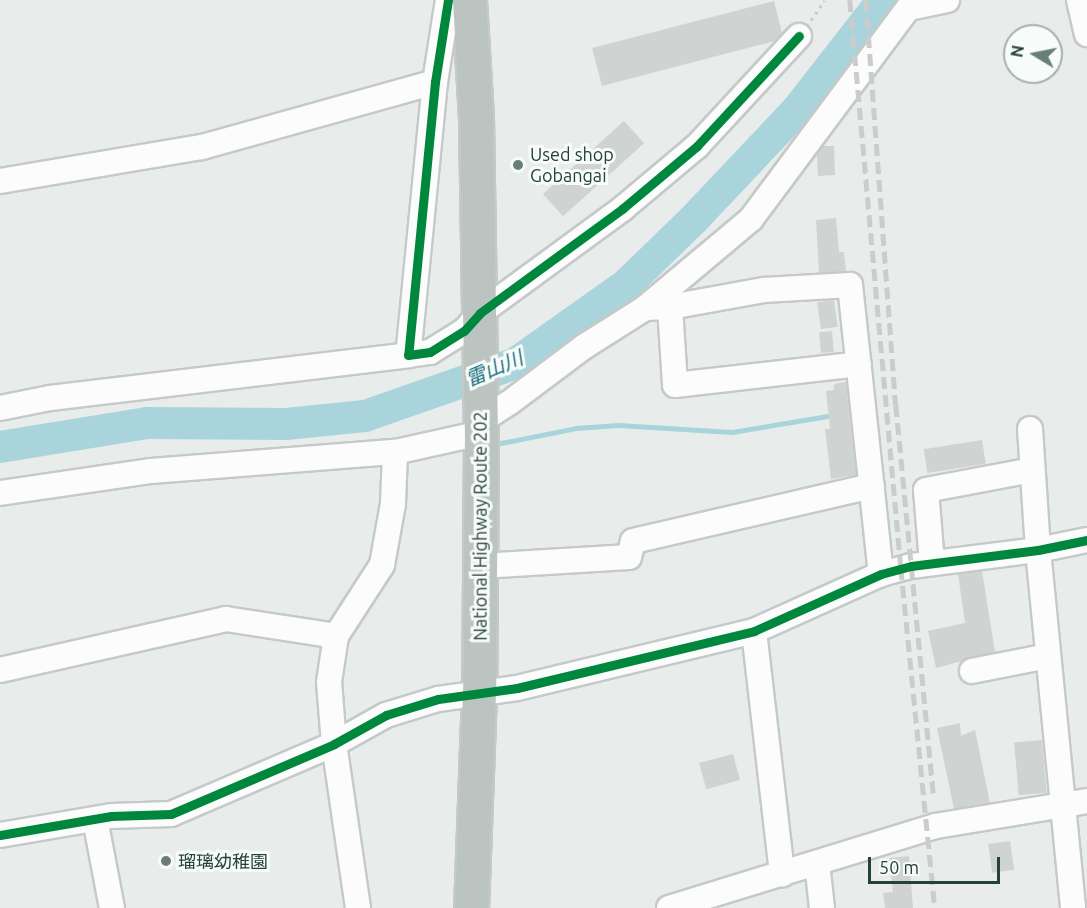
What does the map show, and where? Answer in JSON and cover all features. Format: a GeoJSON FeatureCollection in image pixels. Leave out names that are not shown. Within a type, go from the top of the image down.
{"type":"FeatureCollection","features":[{"type":"Feature","properties":{"kind":"highway","name":"National Highway Route 202"},"geometry":{"type":"LineString","coordinates":[[469,0],[476,118],[480,313],[481,566],[471,908]]}},
{"type":"Feature","properties":{"kind":"street"},"geometry":{"type":"LineString","coordinates":[[408,356],[435,82],[448,0]]}},
{"type":"Feature","properties":{"kind":"street"},"geometry":{"type":"LineString","coordinates":[[0,493],[151,471],[395,452],[480,419],[509,403],[585,345],[645,308],[751,219],[911,4],[947,0]]}},
{"type":"Feature","properties":{"kind":"street"},"geometry":{"type":"LineString","coordinates":[[1079,0],[1087,34]]}},
{"type":"Feature","properties":{"kind":"street"},"geometry":{"type":"LineString","coordinates":[[0,408],[50,398],[430,352],[464,331],[480,313],[622,209],[697,146],[799,36]]}},
{"type":"Feature","properties":{"kind":"street"},"geometry":{"type":"LineString","coordinates":[[0,181],[202,147],[435,82]]}},
{"type":"Feature","properties":{"kind":"street"},"geometry":{"type":"LineString","coordinates":[[645,308],[670,307],[764,290],[850,285],[881,574]]}},
{"type":"Feature","properties":{"kind":"street"},"geometry":{"type":"LineString","coordinates":[[670,307],[675,385],[859,363]]}},
{"type":"Feature","properties":{"kind":"street"},"geometry":{"type":"LineString","coordinates":[[1030,429],[1038,550],[1073,908]]}},
{"type":"Feature","properties":{"kind":"street"},"geometry":{"type":"LineString","coordinates":[[358,908],[334,744],[329,682],[336,636],[382,565],[393,504],[395,452]]}},
{"type":"Feature","properties":{"kind":"street"},"geometry":{"type":"LineString","coordinates":[[932,563],[926,490],[1032,470]]}},
{"type":"Feature","properties":{"kind":"street"},"geometry":{"type":"LineString","coordinates":[[481,566],[629,557],[633,541],[872,486]]}},
{"type":"Feature","properties":{"kind":"street"},"geometry":{"type":"LineString","coordinates":[[0,835],[95,819],[171,814],[334,744],[386,715],[438,699],[517,688],[754,631],[881,574],[932,563],[1038,550],[1087,540]]}},
{"type":"Feature","properties":{"kind":"street"},"geometry":{"type":"LineString","coordinates":[[0,670],[226,619],[336,636]]}},
{"type":"Feature","properties":{"kind":"street"},"geometry":{"type":"LineString","coordinates":[[754,631],[782,874]]}},
{"type":"Feature","properties":{"kind":"street"},"geometry":{"type":"LineString","coordinates":[[972,671],[1048,656]]}},
{"type":"Feature","properties":{"kind":"street"},"geometry":{"type":"LineString","coordinates":[[669,908],[936,826],[1087,801]]}},
{"type":"Feature","properties":{"kind":"street"},"geometry":{"type":"LineString","coordinates":[[95,819],[112,908]]}},
{"type":"Feature","properties":{"kind":"street"},"geometry":{"type":"LineString","coordinates":[[817,863],[822,908]]}},
{"type":"Feature","properties":{"kind":"building"},"geometry":{"type":"Polygon","coordinates":[[[774,1],[782,33],[775,41],[602,86],[592,48],[774,1]]]}},
{"type":"Feature","properties":{"kind":"building"},"geometry":{"type":"Polygon","coordinates":[[[624,121],[644,143],[563,216],[543,194],[624,121]]]}},
{"type":"Feature","properties":{"kind":"building"},"geometry":{"type":"Polygon","coordinates":[[[823,146],[834,146],[835,175],[818,176],[817,154],[823,146]]]}},
{"type":"Feature","properties":{"kind":"building"},"geometry":{"type":"Polygon","coordinates":[[[836,218],[839,252],[844,252],[846,271],[819,273],[816,220],[836,218]]]}},
{"type":"Feature","properties":{"kind":"building"},"geometry":{"type":"Polygon","coordinates":[[[834,300],[838,327],[821,329],[817,302],[834,300]]]}},
{"type":"Feature","properties":{"kind":"building"},"geometry":{"type":"Polygon","coordinates":[[[832,331],[834,352],[821,353],[819,332],[832,331]]]}},
{"type":"Feature","properties":{"kind":"building"},"geometry":{"type":"Polygon","coordinates":[[[846,382],[856,475],[831,479],[825,429],[830,429],[826,391],[834,390],[834,384],[846,382]]]}},
{"type":"Feature","properties":{"kind":"building"},"geometry":{"type":"Polygon","coordinates":[[[982,440],[986,464],[927,473],[924,449],[982,440]]]}},
{"type":"Feature","properties":{"kind":"building"},"geometry":{"type":"Polygon","coordinates":[[[982,571],[995,652],[936,668],[928,631],[965,623],[958,574],[982,571]]]}},
{"type":"Feature","properties":{"kind":"building"},"geometry":{"type":"Polygon","coordinates":[[[960,723],[961,736],[975,730],[990,803],[954,809],[937,728],[960,723]]]}},
{"type":"Feature","properties":{"kind":"building"},"geometry":{"type":"Polygon","coordinates":[[[1042,740],[1047,793],[1019,795],[1014,742],[1042,740]]]}},
{"type":"Feature","properties":{"kind":"building"},"geometry":{"type":"Polygon","coordinates":[[[733,754],[740,780],[706,789],[699,763],[733,754]]]}},
{"type":"Feature","properties":{"kind":"building"},"geometry":{"type":"Polygon","coordinates":[[[1010,841],[1014,870],[992,873],[988,844],[1010,841]]]}},
{"type":"Feature","properties":{"kind":"building"},"geometry":{"type":"Polygon","coordinates":[[[909,856],[913,908],[885,908],[883,893],[893,892],[889,858],[909,856]]]}},
{"type":"Feature","properties":{"kind":"waterway","name":"雷山川"},"geometry":{"type":"LineString","coordinates":[[0,447],[147,423],[286,424],[365,416],[516,363],[627,284],[693,220],[797,110],[883,0]]}},
{"type":"Feature","properties":{"kind":"waterway"},"geometry":{"type":"LineString","coordinates":[[501,443],[576,428],[618,425],[732,432],[834,415]]}},
{"type":"Feature","properties":{"kind":"railway"},"geometry":{"type":"LineString","coordinates":[[850,0],[901,568],[935,908]]}},
{"type":"Feature","properties":{"kind":"railway"},"geometry":{"type":"LineString","coordinates":[[866,0],[896,405],[934,798]]}},
{"type":"Feature","properties":{"kind":"cycle path"},"geometry":{"type":"LineString","coordinates":[[448,0],[435,82],[408,355],[430,352],[464,331],[480,313],[622,209],[697,146],[799,36]]}},
{"type":"Feature","properties":{"kind":"cycle path"},"geometry":{"type":"LineString","coordinates":[[0,835],[111,816],[171,814],[334,744],[386,715],[438,699],[517,688],[754,631],[881,574],[911,566],[1038,550],[1087,540]]}},
{"type":"Feature","properties":{"kind":"place","name":"Used shop Gobangai"},"geometry":{"type":"Point","coordinates":[518,165]}},
{"type":"Feature","properties":{"kind":"place","name":"瑠璃幼稚園"},"geometry":{"type":"Point","coordinates":[166,861]}}]}
